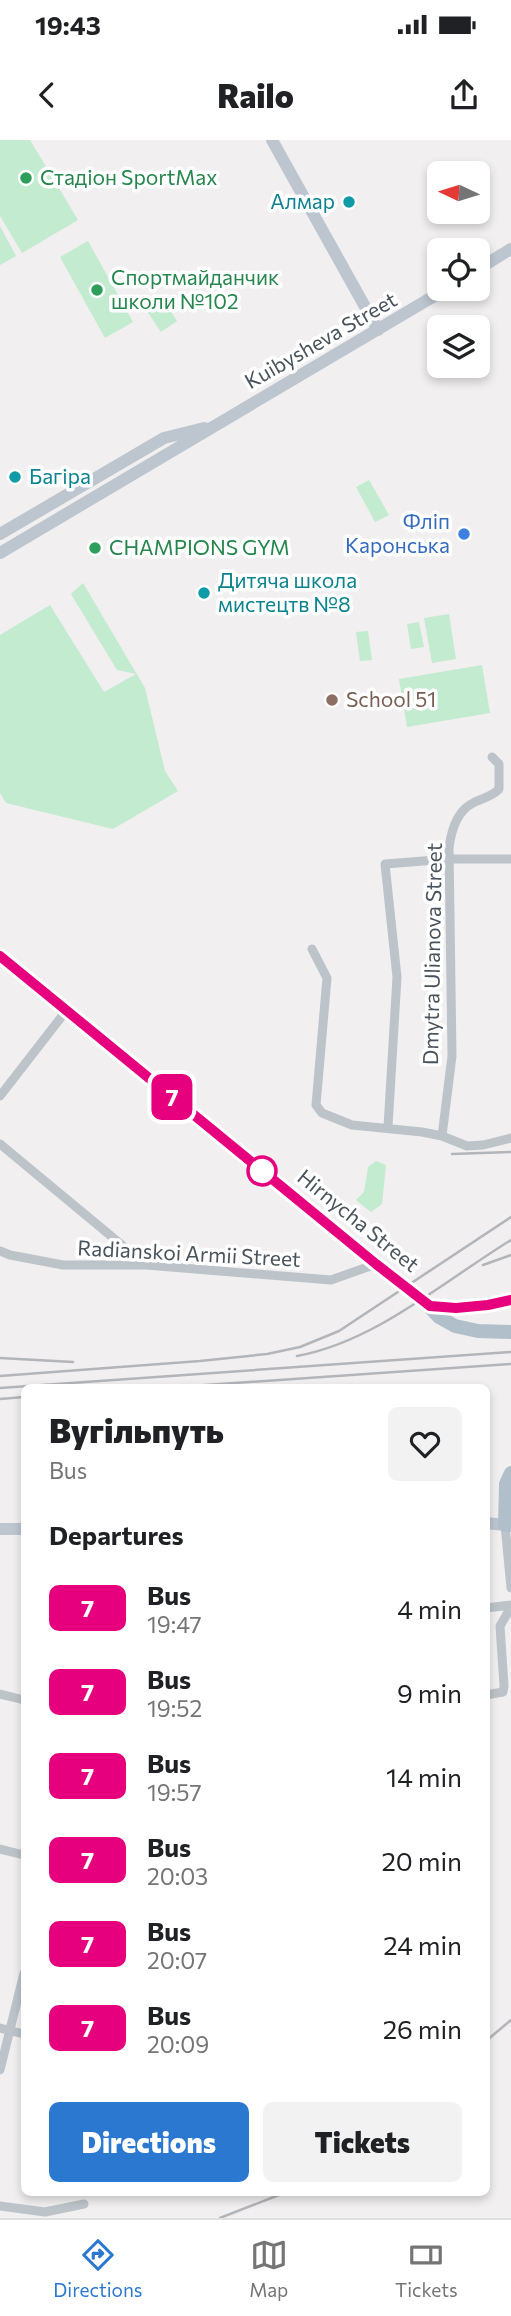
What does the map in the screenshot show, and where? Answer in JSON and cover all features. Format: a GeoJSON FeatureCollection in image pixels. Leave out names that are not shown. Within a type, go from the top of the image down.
{"type":"FeatureCollection","features":[{"type":"Feature","properties":{"kind":"main road"},"geometry":{"type":"LineString","coordinates":[[272,140],[378,330]]}},
{"type":"Feature","properties":{"kind":"main road"},"geometry":{"type":"LineString","coordinates":[[490,262],[511,249]]}},
{"type":"Feature","properties":{"kind":"main road","name":"Kuibysheva Street"},"geometry":{"type":"LineString","coordinates":[[0,553],[427,300]]}},
{"type":"Feature","properties":{"kind":"main road","name":"Kuibysheva Street"},"geometry":{"type":"LineString","coordinates":[[0,534],[164,438],[214,426]]}},
{"type":"Feature","properties":{"kind":"main road"},"geometry":{"type":"LineString","coordinates":[[164,438],[173,441],[174,447],[170,452]]}},
{"type":"Feature","properties":{"kind":"main road","name":"Hirnycha Street"},"geometry":{"type":"LineString","coordinates":[[0,956],[430,1306],[439,1317],[455,1326],[478,1331],[511,1332]]}},
{"type":"Feature","properties":{"kind":"main road"},"geometry":{"type":"LineString","coordinates":[[430,1306],[456,1308],[511,1301]]}},
{"type":"Feature","properties":{"kind":"main road"},"geometry":{"type":"LineString","coordinates":[[490,1523],[508,1525],[506,1484],[511,1473]]}},
{"type":"Feature","properties":{"kind":"main road"},"geometry":{"type":"LineString","coordinates":[[0,1529],[21,1529]]}},
{"type":"Feature","properties":{"kind":"street","name":"Dmytra Ulianova Street"},"geometry":{"type":"LineString","coordinates":[[442,1136],[452,1056],[450,840],[454,824],[471,804],[495,794],[499,789],[499,764],[492,757]]}},
{"type":"Feature","properties":{"kind":"street"},"geometry":{"type":"LineString","coordinates":[[388,1128],[397,977],[385,864],[449,859],[511,859]]}},
{"type":"Feature","properties":{"kind":"street"},"geometry":{"type":"LineString","coordinates":[[312,948],[327,978],[316,1105],[318,1110],[352,1125],[442,1136],[459,1144],[475,1146],[511,1138]]}},
{"type":"Feature","properties":{"kind":"street"},"geometry":{"type":"LineString","coordinates":[[0,1096],[66,1011]]}},
{"type":"Feature","properties":{"kind":"street"},"geometry":{"type":"LineString","coordinates":[[0,1144],[146,1265]]}},
{"type":"Feature","properties":{"kind":"street","name":"Radianskoi Armii Street"},"geometry":{"type":"LineString","coordinates":[[0,1251],[62,1265],[146,1265],[331,1280],[344,1278],[376,1264]]}},
{"type":"Feature","properties":{"kind":"street"},"geometry":{"type":"LineString","coordinates":[[508,1525],[511,1588]]}},
{"type":"Feature","properties":{"kind":"street"},"geometry":{"type":"LineString","coordinates":[[490,1608],[511,1606]]}},
{"type":"Feature","properties":{"kind":"street"},"geometry":{"type":"LineString","coordinates":[[490,1695],[503,1692],[500,1626],[511,1606]]}},
{"type":"Feature","properties":{"kind":"street"},"geometry":{"type":"LineString","coordinates":[[0,1694],[21,1699]]}},
{"type":"Feature","properties":{"kind":"street"},"geometry":{"type":"LineString","coordinates":[[0,1849],[21,1854]]}},
{"type":"Feature","properties":{"kind":"street"},"geometry":{"type":"LineString","coordinates":[[0,2070],[21,1985]]}},
{"type":"Feature","properties":{"kind":"street"},"geometry":{"type":"LineString","coordinates":[[0,2028],[21,2033]]}},
{"type":"Feature","properties":{"kind":"street"},"geometry":{"type":"LineString","coordinates":[[0,2206],[45,2212],[84,2204]]}},
{"type":"Feature","properties":{"kind":"green space","name":"Стадіон SportMax"},"geometry":{"type":"Polygon","coordinates":[[[0,140],[30,140],[78,220],[22,253],[0,216],[0,140]]]}},
{"type":"Feature","properties":{"kind":"green space"},"geometry":{"type":"Polygon","coordinates":[[[0,226],[16,256],[0,265],[0,226]]]}},
{"type":"Feature","properties":{"kind":"green space","name":"Спортмайданчик школи №102"},"geometry":{"type":"Polygon","coordinates":[[[88,241],[133,322],[105,338],[60,257],[88,241]]]}},
{"type":"Feature","properties":{"kind":"green space"},"geometry":{"type":"Polygon","coordinates":[[[160,294],[177,321],[161,332],[143,305],[160,294]]]}},
{"type":"Feature","properties":{"kind":"green space"},"geometry":{"type":"Polygon","coordinates":[[[369,480],[389,515],[375,522],[356,487],[369,480]]]}},
{"type":"Feature","properties":{"kind":"green space"},"geometry":{"type":"Polygon","coordinates":[[[83,583],[145,688],[165,771],[178,791],[113,829],[6,803],[0,793],[0,635],[50,605],[104,692],[136,674],[117,670],[71,594],[83,583]]]}},
{"type":"Feature","properties":{"kind":"green space"},"geometry":{"type":"Polygon","coordinates":[[[449,614],[456,659],[432,663],[424,618],[449,614]]]}},
{"type":"Feature","properties":{"kind":"green space"},"geometry":{"type":"Polygon","coordinates":[[[419,622],[424,647],[411,649],[407,624],[419,622]]]}},
{"type":"Feature","properties":{"kind":"green space"},"geometry":{"type":"Polygon","coordinates":[[[368,631],[372,660],[360,661],[356,632],[368,631]]]}},
{"type":"Feature","properties":{"kind":"green space"},"geometry":{"type":"Polygon","coordinates":[[[482,665],[490,713],[407,727],[399,679],[482,665]]]}},
{"type":"Feature","properties":{"kind":"green space"},"geometry":{"type":"Polygon","coordinates":[[[376,1161],[386,1165],[382,1204],[371,1212],[356,1200],[364,1192],[368,1167],[376,1161]]]}},
{"type":"Feature","properties":{"kind":"railway"},"geometry":{"type":"LineString","coordinates":[[452,1154],[511,1152]]}},
{"type":"Feature","properties":{"kind":"railway"},"geometry":{"type":"LineString","coordinates":[[0,1376],[200,1361],[267,1354],[300,1347],[339,1331],[511,1217]]}},
{"type":"Feature","properties":{"kind":"railway"},"geometry":{"type":"LineString","coordinates":[[297,1356],[326,1349],[381,1324],[511,1240]]}},
{"type":"Feature","properties":{"kind":"railway"},"geometry":{"type":"LineString","coordinates":[[483,1265],[511,1255]]}},
{"type":"Feature","properties":{"kind":"railway"},"geometry":{"type":"LineString","coordinates":[[57,1384],[511,1352]]}},
{"type":"Feature","properties":{"kind":"railway"},"geometry":{"type":"LineString","coordinates":[[0,1358],[73,1362]]}},
{"type":"Feature","properties":{"kind":"railway"},"geometry":{"type":"LineString","coordinates":[[220,1384],[511,1364]]}},
{"type":"Feature","properties":{"kind":"railway"},"geometry":{"type":"LineString","coordinates":[[0,1388],[21,1387]]}},
{"type":"Feature","properties":{"kind":"railway"},"geometry":{"type":"LineString","coordinates":[[0,1399],[21,1397]]}},
{"type":"Feature","properties":{"kind":"railway"},"geometry":{"type":"LineString","coordinates":[[490,2038],[511,2020]]}},
{"type":"Feature","properties":{"kind":"railway"},"geometry":{"type":"LineString","coordinates":[[220,2218],[276,2196]]}},
{"type":"Feature","properties":{"kind":"bus line","name":"7"},"geometry":{"type":"LineString","coordinates":[[0,956],[430,1306],[456,1308],[511,1300]]}},
{"type":"Feature","properties":{"kind":"place","name":"Стадіон SportMax"},"geometry":{"type":"Point","coordinates":[26,178]}},
{"type":"Feature","properties":{"kind":"place","name":"Алмар"},"geometry":{"type":"Point","coordinates":[349,202]}},
{"type":"Feature","properties":{"kind":"place","name":"Спортмайданчик школи №102"},"geometry":{"type":"Point","coordinates":[97,290]}},
{"type":"Feature","properties":{"kind":"place","name":"Багіра"},"geometry":{"type":"Point","coordinates":[15,477]}},
{"type":"Feature","properties":{"kind":"place","name":"Фліп Каронська"},"geometry":{"type":"Point","coordinates":[464,534]}},
{"type":"Feature","properties":{"kind":"place","name":"CHAMPIONS GYM"},"geometry":{"type":"Point","coordinates":[95,548]}},
{"type":"Feature","properties":{"kind":"place","name":"Дитяча школа мистецтв №8"},"geometry":{"type":"Point","coordinates":[204,593]}},
{"type":"Feature","properties":{"kind":"place","name":"School 51"},"geometry":{"type":"Point","coordinates":[332,700]}}]}
